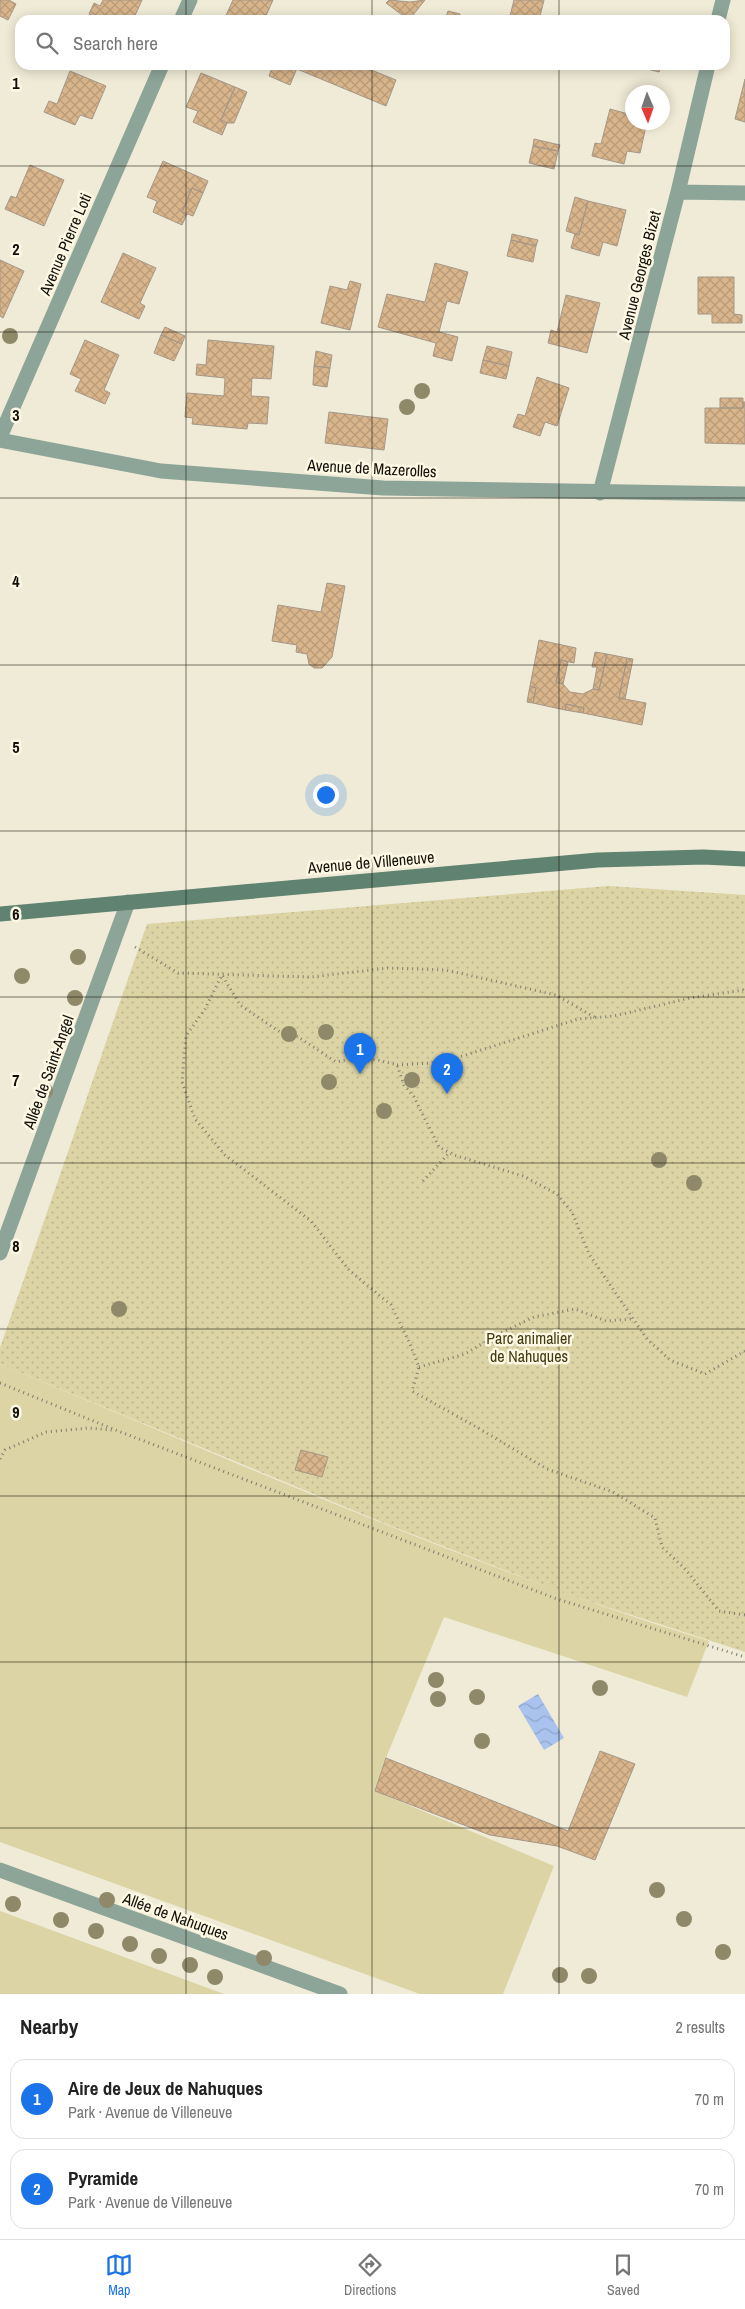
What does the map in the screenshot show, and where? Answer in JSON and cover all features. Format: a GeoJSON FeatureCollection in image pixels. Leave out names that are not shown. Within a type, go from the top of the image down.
{"type":"FeatureCollection","features":[{"type":"Feature","properties":{"kind":"main road","name":"Avenue de Villeneuve"},"geometry":{"type":"LineString","coordinates":[[0,914],[598,860],[703,857],[745,859]]}},
{"type":"Feature","properties":{"kind":"street"},"geometry":{"type":"LineString","coordinates":[[183,15],[190,0]]}},
{"type":"Feature","properties":{"kind":"street"},"geometry":{"type":"LineString","coordinates":[[719,15],[723,0]]}},
{"type":"Feature","properties":{"kind":"street","name":"Avenue Pierre Loti"},"geometry":{"type":"LineString","coordinates":[[0,439],[160,70]]}},
{"type":"Feature","properties":{"kind":"street","name":"Avenue Georges Bizet"},"geometry":{"type":"LineString","coordinates":[[600,493],[678,192],[707,70]]}},
{"type":"Feature","properties":{"kind":"street"},"geometry":{"type":"LineString","coordinates":[[678,192],[745,193]]}},
{"type":"Feature","properties":{"kind":"street","name":"Avenue de Mazerolles"},"geometry":{"type":"LineString","coordinates":[[0,439],[161,471],[383,488],[745,494]]}},
{"type":"Feature","properties":{"kind":"street","name":"Allée de Saint-Angel"},"geometry":{"type":"LineString","coordinates":[[0,1253],[128,902]]}},
{"type":"Feature","properties":{"kind":"street","name":"Allée de Nahuques"},"geometry":{"type":"LineString","coordinates":[[0,1870],[340,1994]]}},
{"type":"Feature","properties":{"kind":"path"},"geometry":{"type":"LineString","coordinates":[[116,934],[178,973],[311,977],[388,968],[446,970],[556,995],[596,1018]]}},
{"type":"Feature","properties":{"kind":"path"},"geometry":{"type":"LineString","coordinates":[[222,975],[240,1005],[280,1032],[290,1031],[336,1062],[356,1057],[380,1060],[397,1065],[431,1063],[452,1059],[578,1019],[614,1016],[690,998],[743,990],[745,992]]}},
{"type":"Feature","properties":{"kind":"path"},"geometry":{"type":"LineString","coordinates":[[222,975],[205,1008],[186,1036],[182,1082],[196,1119],[225,1155],[311,1221],[349,1270],[390,1305],[410,1344],[418,1367],[412,1391],[547,1469],[613,1492],[655,1518],[662,1546],[686,1570],[719,1611],[745,1615]]}},
{"type":"Feature","properties":{"kind":"path"},"geometry":{"type":"LineString","coordinates":[[397,1065],[404,1085],[414,1097],[439,1147],[449,1153],[523,1176],[558,1194],[572,1212],[589,1254],[632,1319],[647,1339],[670,1360],[704,1374],[745,1351]]}},
{"type":"Feature","properties":{"kind":"path"},"geometry":{"type":"LineString","coordinates":[[423,1181],[449,1153]]}},
{"type":"Feature","properties":{"kind":"path"},"geometry":{"type":"LineString","coordinates":[[418,1367],[465,1354],[495,1336],[534,1317],[576,1309],[606,1320],[632,1319]]}},
{"type":"Feature","properties":{"kind":"path"},"geometry":{"type":"LineString","coordinates":[[0,1384],[557,1600],[745,1657]]}},
{"type":"Feature","properties":{"kind":"path"},"geometry":{"type":"LineString","coordinates":[[0,1459],[6,1450],[46,1432],[88,1428],[118,1431]]}},
{"type":"Feature","properties":{"kind":"green space","name":"Parc animalier de Nahuques"},"geometry":{"type":"Polygon","coordinates":[[[609,886],[745,895],[745,1652],[561,1592],[391,1526],[0,1364],[0,1348],[147,924],[609,886]]]}},
{"type":"Feature","properties":{"kind":"green space"},"geometry":{"type":"Polygon","coordinates":[[[0,1364],[440,1546],[619,1612],[709,1641],[687,1697],[444,1617],[386,1758],[375,1791],[554,1866],[503,1994],[420,1994],[0,1842],[0,1364]]]}},
{"type":"Feature","properties":{"kind":"green space"},"geometry":{"type":"Polygon","coordinates":[[[0,1911],[224,1994],[0,1994],[0,1911]]]}},
{"type":"Feature","properties":{"kind":"water"},"geometry":{"type":"Polygon","coordinates":[[[538,1694],[564,1738],[544,1750],[518,1706],[538,1694]]]}},
{"type":"Feature","properties":{"kind":"building"},"geometry":{"type":"Polygon","coordinates":[[[0,0],[9,0],[16,4],[8,20],[0,16],[0,0]]]}},
{"type":"Feature","properties":{"kind":"building"},"geometry":{"type":"Polygon","coordinates":[[[103,0],[142,0],[135,15],[89,14],[94,3],[100,6],[103,0]]]}},
{"type":"Feature","properties":{"kind":"building"},"geometry":{"type":"Polygon","coordinates":[[[233,0],[273,0],[266,15],[226,15],[233,0]]]}},
{"type":"Feature","properties":{"kind":"building"},"geometry":{"type":"Polygon","coordinates":[[[389,0],[410,2],[425,0],[413,15],[402,15],[386,3],[389,0]]]}},
{"type":"Feature","properties":{"kind":"building"},"geometry":{"type":"Polygon","coordinates":[[[514,0],[544,0],[540,15],[510,15],[514,0]]]}},
{"type":"Feature","properties":{"kind":"building"},"geometry":{"type":"Polygon","coordinates":[[[448,11],[460,14],[460,15],[447,15],[448,11]]]}},
{"type":"Feature","properties":{"kind":"building"},"geometry":{"type":"Polygon","coordinates":[[[271,70],[296,70],[290,85],[269,76],[271,70]]]}},
{"type":"Feature","properties":{"kind":"building"},"geometry":{"type":"Polygon","coordinates":[[[299,70],[371,70],[396,80],[386,106],[299,70]]]}},
{"type":"Feature","properties":{"kind":"building"},"geometry":{"type":"Polygon","coordinates":[[[70,71],[106,86],[92,119],[80,115],[75,125],[44,112],[49,101],[57,104],[70,71]]]}},
{"type":"Feature","properties":{"kind":"building"},"geometry":{"type":"Polygon","coordinates":[[[201,73],[235,87],[221,120],[227,123],[222,135],[193,122],[198,111],[186,107],[201,73]]]}},
{"type":"Feature","properties":{"kind":"building"},"geometry":{"type":"Polygon","coordinates":[[[745,79],[745,122],[735,119],[745,79]]]}},
{"type":"Feature","properties":{"kind":"building"},"geometry":{"type":"Polygon","coordinates":[[[235,87],[247,92],[234,123],[227,123],[221,120],[235,87]]]}},
{"type":"Feature","properties":{"kind":"building"},"geometry":{"type":"Polygon","coordinates":[[[610,109],[625,113],[625,130],[645,130],[640,153],[627,151],[624,164],[592,156],[595,143],[601,144],[610,109]]]}},
{"type":"Feature","properties":{"kind":"building"},"geometry":{"type":"Polygon","coordinates":[[[534,139],[560,145],[558,151],[533,146],[534,139]]]}},
{"type":"Feature","properties":{"kind":"building"},"geometry":{"type":"Polygon","coordinates":[[[533,146],[558,151],[554,169],[529,163],[533,146]]]}},
{"type":"Feature","properties":{"kind":"building"},"geometry":{"type":"Polygon","coordinates":[[[163,161],[208,181],[203,193],[192,188],[182,212],[187,214],[182,225],[153,212],[157,201],[147,197],[163,161]]]}},
{"type":"Feature","properties":{"kind":"building"},"geometry":{"type":"Polygon","coordinates":[[[30,165],[64,180],[44,226],[5,209],[11,196],[16,198],[30,165]]]}},
{"type":"Feature","properties":{"kind":"building"},"geometry":{"type":"Polygon","coordinates":[[[192,188],[203,193],[193,216],[182,212],[192,188]]]}},
{"type":"Feature","properties":{"kind":"building"},"geometry":{"type":"Polygon","coordinates":[[[575,197],[588,201],[579,235],[566,231],[575,197]]]}},
{"type":"Feature","properties":{"kind":"building"},"geometry":{"type":"Polygon","coordinates":[[[588,201],[626,210],[617,246],[603,242],[599,256],[571,248],[575,233],[579,235],[588,201]]]}},
{"type":"Feature","properties":{"kind":"building"},"geometry":{"type":"Polygon","coordinates":[[[512,234],[538,240],[536,246],[511,240],[512,234]]]}},
{"type":"Feature","properties":{"kind":"building"},"geometry":{"type":"Polygon","coordinates":[[[511,240],[536,246],[533,262],[507,256],[511,240]]]}},
{"type":"Feature","properties":{"kind":"building"},"geometry":{"type":"Polygon","coordinates":[[[123,253],[156,268],[140,303],[145,306],[139,319],[101,302],[123,253]]]}},
{"type":"Feature","properties":{"kind":"building"},"geometry":{"type":"Polygon","coordinates":[[[0,260],[24,271],[3,318],[0,316],[0,260]]]}},
{"type":"Feature","properties":{"kind":"building"},"geometry":{"type":"Polygon","coordinates":[[[435,263],[468,272],[459,304],[447,301],[439,332],[458,337],[452,361],[433,356],[436,343],[378,327],[387,294],[425,302],[435,263]]]}},
{"type":"Feature","properties":{"kind":"building"},"geometry":{"type":"Polygon","coordinates":[[[698,277],[734,277],[734,314],[742,315],[742,323],[712,323],[712,314],[698,314],[698,277]]]}},
{"type":"Feature","properties":{"kind":"building"},"geometry":{"type":"Polygon","coordinates":[[[350,281],[361,284],[350,330],[321,323],[330,286],[347,290],[350,281]]]}},
{"type":"Feature","properties":{"kind":"building"},"geometry":{"type":"Polygon","coordinates":[[[566,295],[600,303],[587,353],[548,343],[551,330],[557,332],[566,295]]]}},
{"type":"Feature","properties":{"kind":"building"},"geometry":{"type":"Polygon","coordinates":[[[165,327],[185,336],[182,344],[161,335],[165,327]]]}},
{"type":"Feature","properties":{"kind":"building"},"geometry":{"type":"Polygon","coordinates":[[[161,335],[182,344],[174,361],[154,353],[161,335]]]}},
{"type":"Feature","properties":{"kind":"building"},"geometry":{"type":"Polygon","coordinates":[[[85,340],[119,355],[104,390],[110,393],[105,404],[75,391],[81,379],[70,374],[85,340]]]}},
{"type":"Feature","properties":{"kind":"building"},"geometry":{"type":"Polygon","coordinates":[[[208,340],[274,346],[271,379],[252,378],[251,396],[269,397],[267,424],[248,423],[247,429],[192,424],[193,418],[185,417],[187,393],[224,396],[225,378],[196,375],[197,364],[206,365],[208,340]]]}},
{"type":"Feature","properties":{"kind":"building"},"geometry":{"type":"Polygon","coordinates":[[[487,346],[512,352],[509,366],[483,360],[487,346]]]}},
{"type":"Feature","properties":{"kind":"building"},"geometry":{"type":"Polygon","coordinates":[[[316,351],[332,355],[330,368],[314,366],[316,351]]]}},
{"type":"Feature","properties":{"kind":"building"},"geometry":{"type":"Polygon","coordinates":[[[483,360],[509,366],[506,379],[480,373],[483,360]]]}},
{"type":"Feature","properties":{"kind":"building"},"geometry":{"type":"Polygon","coordinates":[[[314,366],[330,368],[327,387],[313,385],[314,366]]]}},
{"type":"Feature","properties":{"kind":"building"},"geometry":{"type":"Polygon","coordinates":[[[537,377],[569,388],[557,426],[545,422],[540,436],[513,427],[518,414],[525,416],[537,377]]]}},
{"type":"Feature","properties":{"kind":"building"},"geometry":{"type":"Polygon","coordinates":[[[720,398],[743,398],[743,408],[720,408],[720,398]]]}},
{"type":"Feature","properties":{"kind":"building"},"geometry":{"type":"Polygon","coordinates":[[[743,402],[745,402],[745,444],[705,443],[705,408],[743,408],[743,402]]]}},
{"type":"Feature","properties":{"kind":"building"},"geometry":{"type":"Polygon","coordinates":[[[329,412],[388,419],[384,450],[325,443],[329,412]]]}},
{"type":"Feature","properties":{"kind":"building"},"geometry":{"type":"Polygon","coordinates":[[[327,583],[345,586],[332,657],[322,668],[314,668],[309,664],[307,654],[296,652],[297,645],[272,641],[278,605],[321,612],[327,583]]]}},
{"type":"Feature","properties":{"kind":"building"},"geometry":{"type":"Polygon","coordinates":[[[539,640],[576,648],[574,663],[561,660],[556,682],[563,684],[570,692],[583,694],[593,689],[599,690],[607,654],[627,658],[619,698],[646,703],[642,725],[583,713],[584,708],[566,704],[565,710],[533,703],[536,688],[530,686],[539,640]]]}},
{"type":"Feature","properties":{"kind":"building"},"geometry":{"type":"Polygon","coordinates":[[[595,652],[607,654],[599,690],[593,689],[597,667],[592,667],[595,652]]]}},
{"type":"Feature","properties":{"kind":"building"},"geometry":{"type":"Polygon","coordinates":[[[627,658],[633,659],[625,699],[619,698],[627,658]]]}},
{"type":"Feature","properties":{"kind":"building"},"geometry":{"type":"Polygon","coordinates":[[[561,660],[568,662],[563,684],[556,682],[561,660]]]}},
{"type":"Feature","properties":{"kind":"building"},"geometry":{"type":"Polygon","coordinates":[[[530,686],[536,688],[533,703],[527,702],[530,686]]]}},
{"type":"Feature","properties":{"kind":"building"},"geometry":{"type":"Polygon","coordinates":[[[566,704],[584,708],[583,713],[565,710],[566,704]]]}},
{"type":"Feature","properties":{"kind":"building"},"geometry":{"type":"Polygon","coordinates":[[[301,1450],[328,1457],[322,1477],[295,1470],[301,1450]]]}},
{"type":"Feature","properties":{"kind":"building"},"geometry":{"type":"Polygon","coordinates":[[[600,1751],[635,1764],[595,1860],[557,1846],[490,1835],[375,1791],[386,1758],[568,1831],[600,1751]]]}},
{"type":"Feature","properties":{"kind":"place","name":"Aire de Jeux de Nahuques"},"geometry":{"type":"Point","coordinates":[360,1074]}},
{"type":"Feature","properties":{"kind":"place","name":"Pyramide"},"geometry":{"type":"Point","coordinates":[447,1094]}}]}
